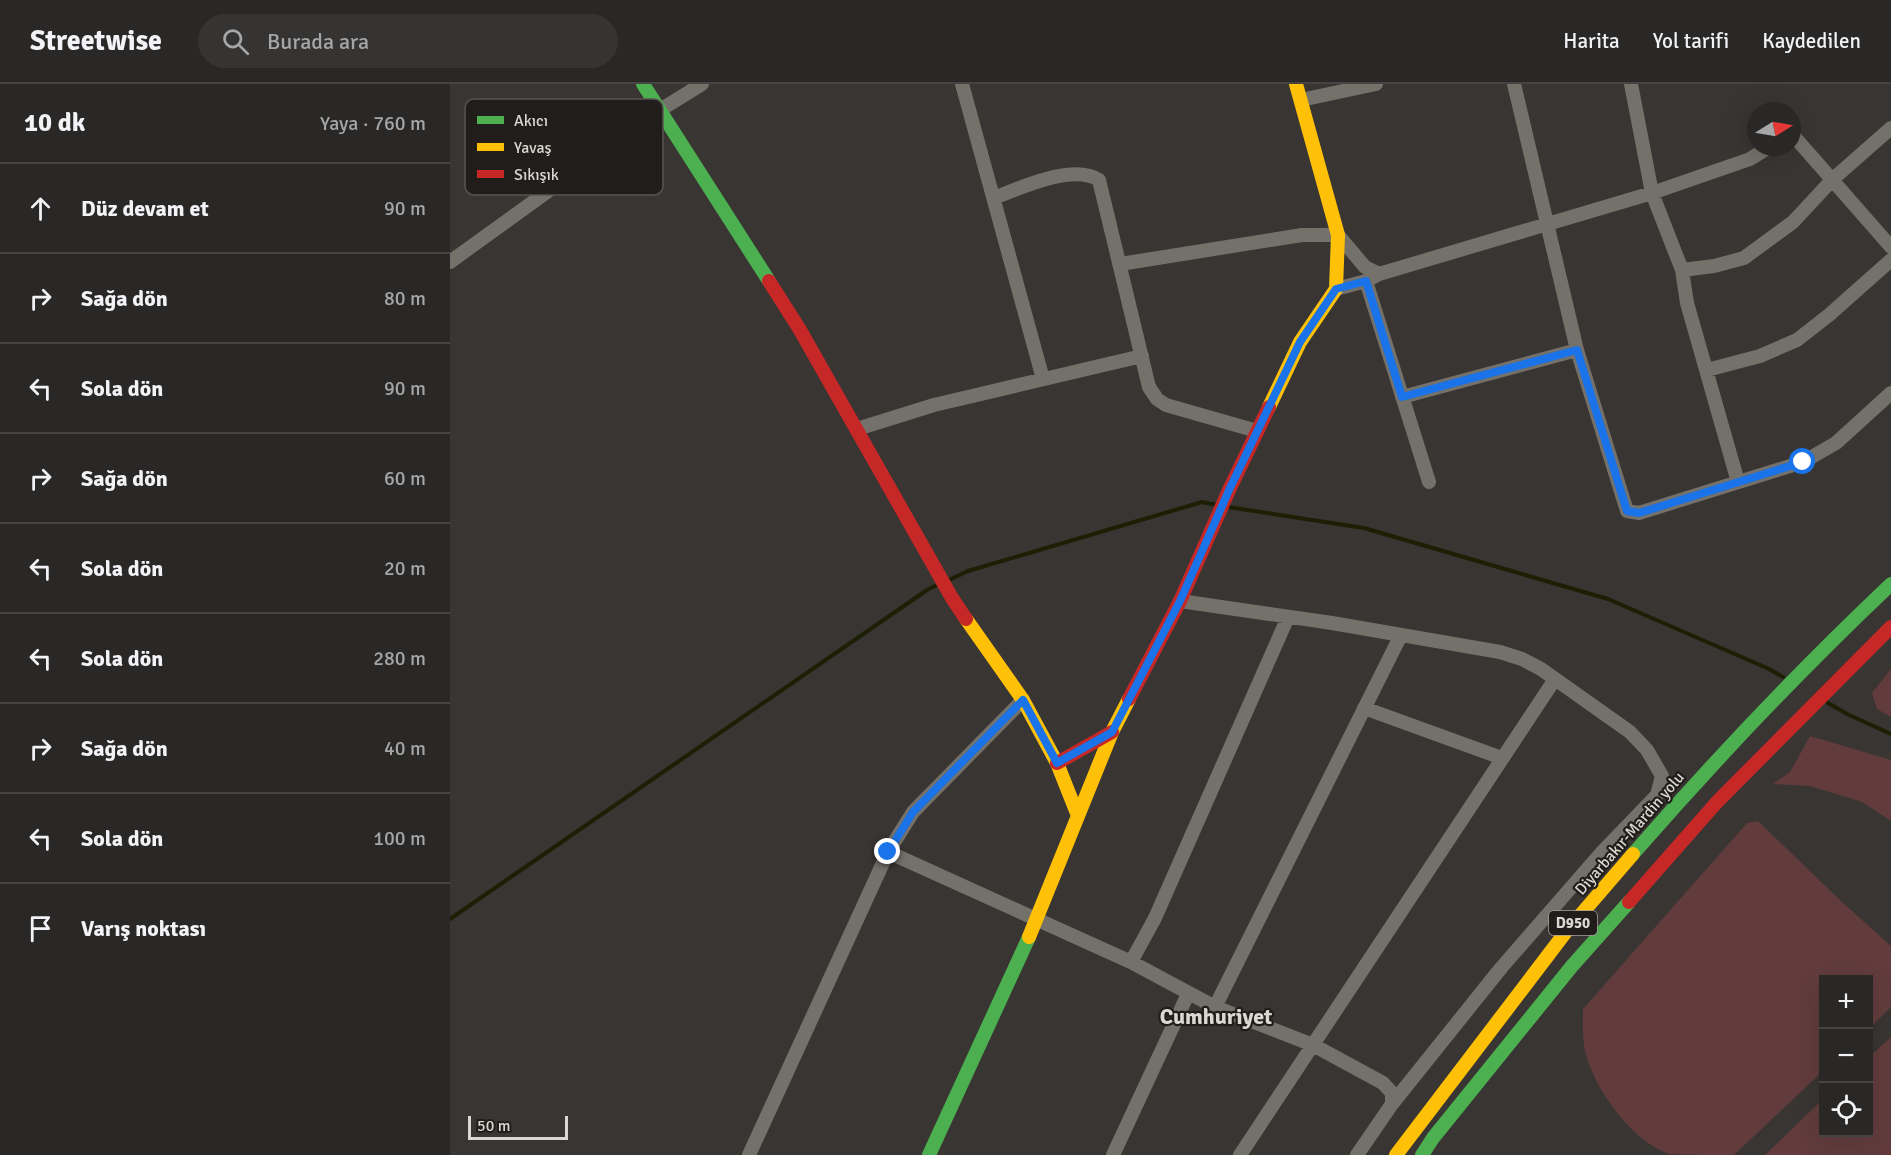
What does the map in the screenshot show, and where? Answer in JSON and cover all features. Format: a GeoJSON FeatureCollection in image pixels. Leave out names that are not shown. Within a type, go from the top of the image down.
{"type":"FeatureCollection","features":[{"type":"Feature","properties":{"kind":"main road"},"geometry":{"type":"LineString","coordinates":[[643,84],[653,99]]}},
{"type":"Feature","properties":{"kind":"main road"},"geometry":{"type":"LineString","coordinates":[[929,1155],[1037,920],[1112,732],[1180,601],[1230,488],[1300,342],[1336,289],[1338,235],[1296,84]]}},
{"type":"Feature","properties":{"kind":"main road"},"geometry":{"type":"LineString","coordinates":[[663,115],[800,330],[952,598],[1023,700],[1057,763],[1078,816]]}},
{"type":"Feature","properties":{"kind":"main road","name":"Diyarbakır-Mardin yolu"},"geometry":{"type":"LineString","coordinates":[[1396,1155],[1565,933],[1696,782],[1819,652],[1891,584]]}},
{"type":"Feature","properties":{"kind":"main road","name":"D950"},"geometry":{"type":"LineString","coordinates":[[1422,1155],[1433,1138],[1572,966],[1717,802],[1891,627]]}},
{"type":"Feature","properties":{"kind":"main road"},"geometry":{"type":"LineString","coordinates":[[1057,763],[1112,732]]}},
{"type":"Feature","properties":{"kind":"street"},"geometry":{"type":"LineString","coordinates":[[663,108],[702,84]]}},
{"type":"Feature","properties":{"kind":"street"},"geometry":{"type":"LineString","coordinates":[[962,84],[1043,379]]}},
{"type":"Feature","properties":{"kind":"street"},"geometry":{"type":"LineString","coordinates":[[1301,100],[1376,84]]}},
{"type":"Feature","properties":{"kind":"street"},"geometry":{"type":"LineString","coordinates":[[1514,84],[1577,350],[1627,511],[1639,513],[1803,462],[1836,443],[1891,393]]}},
{"type":"Feature","properties":{"kind":"street"},"geometry":{"type":"LineString","coordinates":[[1631,84],[1652,193],[1682,270],[1686,303],[1738,482]]}},
{"type":"Feature","properties":{"kind":"street"},"geometry":{"type":"LineString","coordinates":[[1682,270],[1714,266],[1744,258],[1793,222],[1833,179],[1891,128]]}},
{"type":"Feature","properties":{"kind":"street"},"geometry":{"type":"LineString","coordinates":[[1801,144],[1891,247]]}},
{"type":"Feature","properties":{"kind":"street"},"geometry":{"type":"LineString","coordinates":[[1336,289],[1652,193],[1755,156]]}},
{"type":"Feature","properties":{"kind":"street"},"geometry":{"type":"LineString","coordinates":[[994,198],[1037,182],[1079,172],[1099,180],[1149,387],[1157,399],[1166,405],[1257,431]]}},
{"type":"Feature","properties":{"kind":"street"},"geometry":{"type":"LineString","coordinates":[[450,262],[543,195]]}},
{"type":"Feature","properties":{"kind":"street"},"geometry":{"type":"LineString","coordinates":[[1120,264],[1302,235],[1338,235],[1372,278],[1402,397],[1429,482]]}},
{"type":"Feature","properties":{"kind":"street"},"geometry":{"type":"LineString","coordinates":[[1707,370],[1760,356],[1797,340],[1891,260]]}},
{"type":"Feature","properties":{"kind":"street"},"geometry":{"type":"LineString","coordinates":[[1402,397],[1577,350]]}},
{"type":"Feature","properties":{"kind":"street"},"geometry":{"type":"LineString","coordinates":[[857,429],[934,405],[1142,356]]}},
{"type":"Feature","properties":{"kind":"street"},"geometry":{"type":"LineString","coordinates":[[1180,601],[1500,651],[1522,659],[1555,679],[1630,732],[1647,750],[1662,776],[1657,795],[1602,852],[1501,969],[1392,1104],[1358,1155]]}},
{"type":"Feature","properties":{"kind":"street"},"geometry":{"type":"LineString","coordinates":[[1131,962],[1155,918],[1288,617]]}},
{"type":"Feature","properties":{"kind":"street"},"geometry":{"type":"LineString","coordinates":[[1215,1007],[1401,635]]}},
{"type":"Feature","properties":{"kind":"street"},"geometry":{"type":"LineString","coordinates":[[1240,1155],[1555,679]]}},
{"type":"Feature","properties":{"kind":"street"},"geometry":{"type":"LineString","coordinates":[[749,1155],[888,852],[913,812],[1023,700]]}},
{"type":"Feature","properties":{"kind":"street"},"geometry":{"type":"LineString","coordinates":[[1364,708],[1502,758]]}},
{"type":"Feature","properties":{"kind":"street"},"geometry":{"type":"LineString","coordinates":[[888,852],[1131,962],[1215,1007],[1313,1045],[1383,1083],[1392,1094],[1392,1104]]}},
{"type":"Feature","properties":{"kind":"street"},"geometry":{"type":"LineString","coordinates":[[1113,1155],[1188,994]]}},
{"type":"Feature","properties":{"kind":"shaded area"},"geometry":{"type":"Polygon","coordinates":[[[1891,669],[1891,717],[1877,709],[1872,693],[1891,669]]]}},
{"type":"Feature","properties":{"kind":"shaded area"},"geometry":{"type":"Polygon","coordinates":[[[1810,736],[1891,760],[1891,821],[1862,802],[1810,786],[1773,784],[1790,772],[1810,736]]]}},
{"type":"Feature","properties":{"kind":"shaded area"},"geometry":{"type":"Polygon","coordinates":[[[1758,821],[1891,946],[1891,1007],[1873,1025],[1873,975],[1819,975],[1819,1075],[1734,1155],[1669,1154],[1642,1139],[1618,1114],[1598,1084],[1585,1050],[1583,1009],[1747,823],[1758,821]]]}},
{"type":"Feature","properties":{"kind":"shaded area"},"geometry":{"type":"Polygon","coordinates":[[[1891,1037],[1891,1155],[1765,1155],[1819,1103],[1819,1137],[1873,1137],[1873,1053],[1891,1037]]]}},
{"type":"Feature","properties":{"kind":"waterway"},"geometry":{"type":"LineString","coordinates":[[949,580],[968,571],[1202,502],[1217,505]]}},
{"type":"Feature","properties":{"kind":"waterway"},"geometry":{"type":"LineString","coordinates":[[1228,507],[1364,528],[1608,599],[1783,677]]}},
{"type":"Feature","properties":{"kind":"waterway"},"geometry":{"type":"LineString","coordinates":[[450,919],[937,585]]}},
{"type":"Feature","properties":{"kind":"waterway"},"geometry":{"type":"LineString","coordinates":[[1828,703],[1891,734]]}},
{"type":"Feature","properties":{"kind":"traffic: fast"},"geometry":{"type":"LineString","coordinates":[[643,84],[653,99]]}},
{"type":"Feature","properties":{"kind":"traffic: fast"},"geometry":{"type":"LineString","coordinates":[[663,115],[769,281]]}},
{"type":"Feature","properties":{"kind":"traffic: fast"},"geometry":{"type":"LineString","coordinates":[[1633,854],[1759,716],[1891,584]]}},
{"type":"Feature","properties":{"kind":"traffic: fast"},"geometry":{"type":"LineString","coordinates":[[1422,1155],[1433,1138],[1572,966],[1629,902]]}},
{"type":"Feature","properties":{"kind":"traffic: fast"},"geometry":{"type":"LineString","coordinates":[[929,1155],[1029,937]]}},
{"type":"Feature","properties":{"kind":"traffic: slow"},"geometry":{"type":"LineString","coordinates":[[1269,407],[1300,342],[1336,289],[1338,235],[1296,84]]}},
{"type":"Feature","properties":{"kind":"traffic: slow"},"geometry":{"type":"LineString","coordinates":[[966,619],[1023,700],[1057,763],[1078,816]]}},
{"type":"Feature","properties":{"kind":"traffic: slow"},"geometry":{"type":"LineString","coordinates":[[1029,937],[1112,732],[1129,699]]}},
{"type":"Feature","properties":{"kind":"traffic: slow"},"geometry":{"type":"LineString","coordinates":[[1396,1155],[1565,933],[1633,854]]}},
{"type":"Feature","properties":{"kind":"traffic: jam"},"geometry":{"type":"LineString","coordinates":[[769,281],[800,330],[966,619]]}},
{"type":"Feature","properties":{"kind":"traffic: jam"},"geometry":{"type":"LineString","coordinates":[[1129,699],[1180,601],[1269,407]]}},
{"type":"Feature","properties":{"kind":"traffic: jam"},"geometry":{"type":"LineString","coordinates":[[1629,902],[1717,802],[1891,627]]}},
{"type":"Feature","properties":{"kind":"traffic: jam"},"geometry":{"type":"LineString","coordinates":[[1057,763],[1112,732]]}},
{"type":"Feature","properties":{"kind":"district","name":"Cumhuriyet"},"geometry":{"type":"Point","coordinates":[1216,1016]}},
{"type":"Feature","properties":{"kind":"route"},"geometry":{"type":"LineString","coordinates":[[888,852],[913,812],[1023,700],[1057,763],[1112,732],[1180,601],[1230,488],[1300,342],[1336,289],[1366,281],[1402,397],[1577,350],[1627,511],[1639,513],[1803,462]]}}]}
